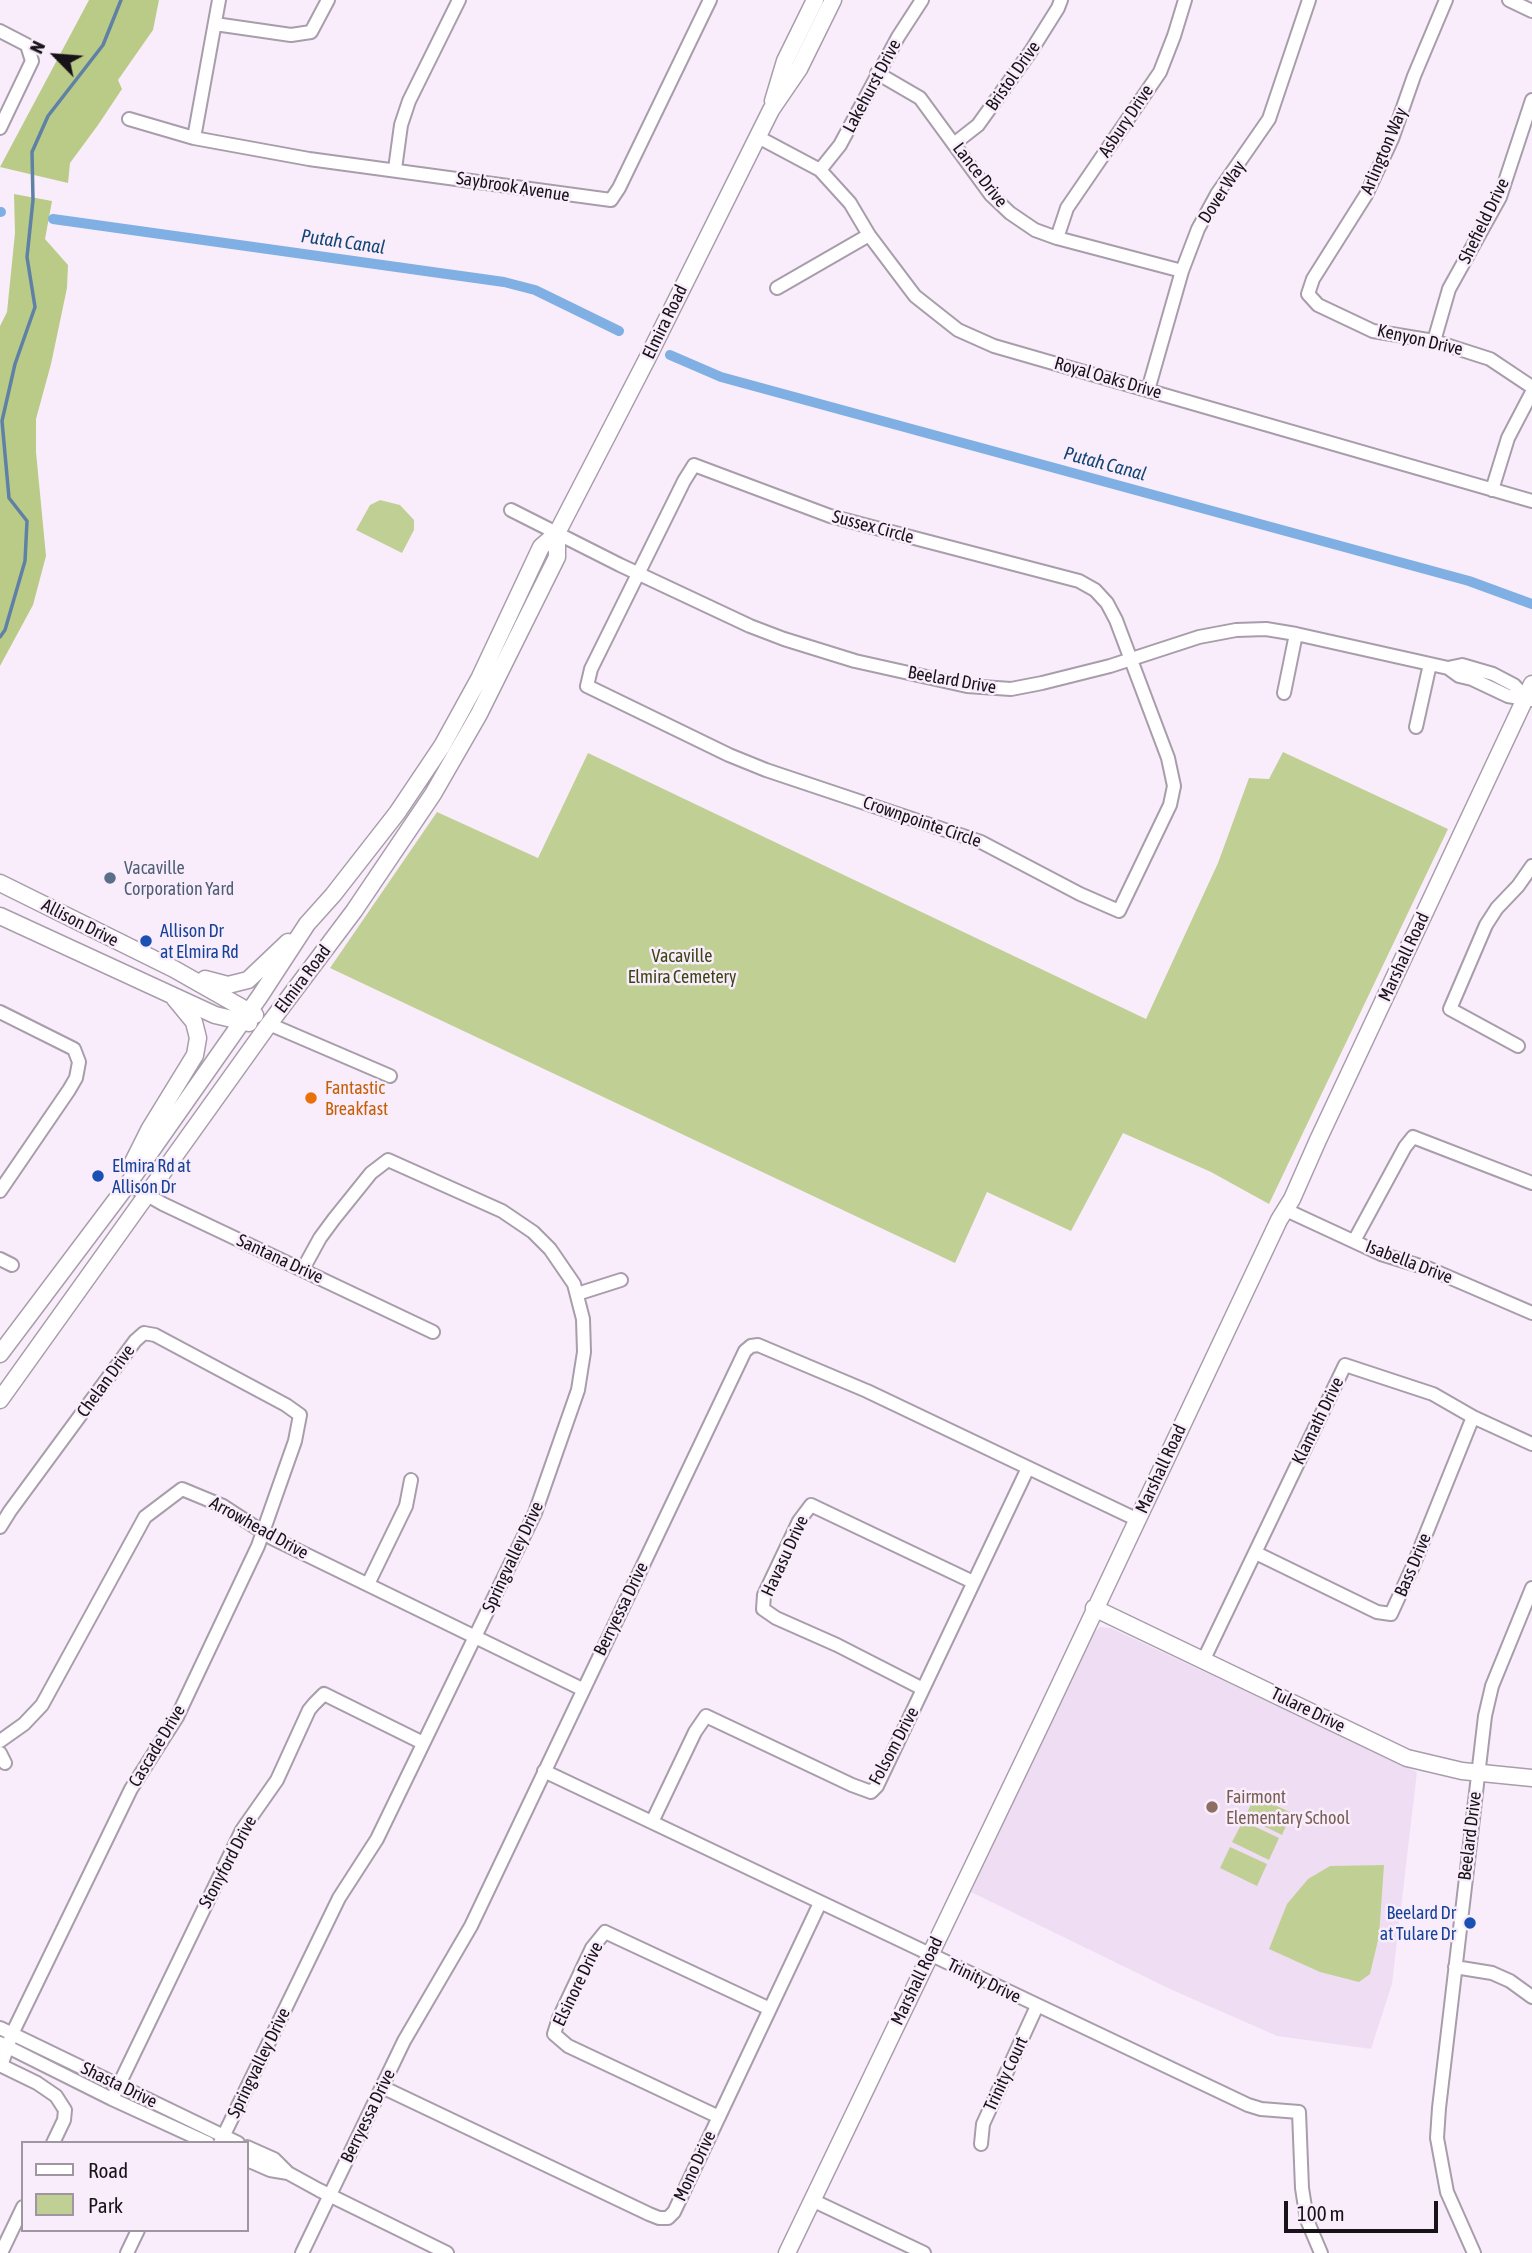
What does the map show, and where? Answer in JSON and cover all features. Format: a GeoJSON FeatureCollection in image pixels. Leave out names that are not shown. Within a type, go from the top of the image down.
{"type":"FeatureCollection","features":[{"type":"Feature","properties":{"kind":"main road","name":"Elmira Road"},"geometry":{"type":"LineString","coordinates":[[771,110],[785,61],[815,0]]}},
{"type":"Feature","properties":{"kind":"main road","name":"Elmira Road"},"geometry":{"type":"LineString","coordinates":[[0,1354],[124,1189],[307,924],[357,865],[418,784],[480,677],[541,547],[557,533],[771,110],[799,69],[833,0]]}},
{"type":"Feature","properties":{"kind":"main road","name":"Elmira Road"},"geometry":{"type":"LineString","coordinates":[[0,1400],[269,1024],[354,911],[433,794],[479,713],[557,557],[557,533]]}},
{"type":"Feature","properties":{"kind":"main road","name":"Marshall Road"},"geometry":{"type":"LineString","coordinates":[[787,2253],[1530,694]]}},
{"type":"Feature","properties":{"kind":"main road","name":"Allison Drive"},"geometry":{"type":"LineString","coordinates":[[0,883],[174,969],[245,1017]]}},
{"type":"Feature","properties":{"kind":"main road","name":"Allison Drive"},"geometry":{"type":"LineString","coordinates":[[0,916],[215,1014],[245,1017],[269,1024]]}},
{"type":"Feature","properties":{"kind":"main road"},"geometry":{"type":"LineString","coordinates":[[174,969],[216,982],[237,984],[259,972],[307,924]]}},
{"type":"Feature","properties":{"kind":"main road"},"geometry":{"type":"LineString","coordinates":[[124,1189],[149,1130],[195,1055],[198,1038],[194,1022],[172,995]]}},
{"type":"Feature","properties":{"kind":"main road","name":"Tulare Drive"},"geometry":{"type":"LineString","coordinates":[[1094,1608],[1407,1758],[1478,1773],[1532,1778]]}},
{"type":"Feature","properties":{"kind":"street"},"geometry":{"type":"LineString","coordinates":[[194,138],[219,0]]}},
{"type":"Feature","properties":{"kind":"street"},"geometry":{"type":"LineString","coordinates":[[215,24],[291,35],[311,32],[328,0]]}},
{"type":"Feature","properties":{"kind":"street"},"geometry":{"type":"LineString","coordinates":[[395,169],[401,125],[409,101],[459,0]]}},
{"type":"Feature","properties":{"kind":"street","name":"Saybrook Avenue"},"geometry":{"type":"LineString","coordinates":[[129,119],[194,138],[309,159],[611,200],[710,0]]}},
{"type":"Feature","properties":{"kind":"street","name":"Lakehurst Drive"},"geometry":{"type":"LineString","coordinates":[[820,170],[839,145],[877,73],[922,0]]}},
{"type":"Feature","properties":{"kind":"street","name":"Bristol Drive"},"geometry":{"type":"LineString","coordinates":[[955,143],[978,125],[1031,51],[1061,0]]}},
{"type":"Feature","properties":{"kind":"street","name":"Asbury Drive"},"geometry":{"type":"LineString","coordinates":[[1057,238],[1068,208],[1160,72],[1185,0]]}},
{"type":"Feature","properties":{"kind":"street","name":"Dover Way"},"geometry":{"type":"LineString","coordinates":[[1148,390],[1182,271],[1198,229],[1217,194],[1269,119],[1309,0]]}},
{"type":"Feature","properties":{"kind":"street","name":"Arlington Way"},"geometry":{"type":"LineString","coordinates":[[1308,294],[1313,279],[1366,195],[1392,139],[1446,0]]}},
{"type":"Feature","properties":{"kind":"street"},"geometry":{"type":"LineString","coordinates":[[1509,0],[1532,11]]}},
{"type":"Feature","properties":{"kind":"street"},"geometry":{"type":"LineString","coordinates":[[0,31],[27,45],[32,61],[0,128]]}},
{"type":"Feature","properties":{"kind":"street","name":"Lance Drive"},"geometry":{"type":"LineString","coordinates":[[877,73],[920,98],[991,195],[1035,230],[1182,271]]}},
{"type":"Feature","properties":{"kind":"street","name":"Shefield Drive"},"geometry":{"type":"LineString","coordinates":[[1434,341],[1449,289],[1500,197],[1532,100]]}},
{"type":"Feature","properties":{"kind":"street","name":"Royal Oaks Drive"},"geometry":{"type":"LineString","coordinates":[[758,136],[820,170],[850,203],[869,235],[915,296],[958,330],[994,346],[1532,501]]}},
{"type":"Feature","properties":{"kind":"street"},"geometry":{"type":"LineString","coordinates":[[777,288],[869,235]]}},
{"type":"Feature","properties":{"kind":"street","name":"Kenyon Drive"},"geometry":{"type":"LineString","coordinates":[[1308,294],[1318,305],[1373,331],[1434,341],[1490,359],[1532,389]]}},
{"type":"Feature","properties":{"kind":"street"},"geometry":{"type":"LineString","coordinates":[[1492,490],[1508,438],[1532,389]]}},
{"type":"Feature","properties":{"kind":"street","name":"Sussex Circle"},"geometry":{"type":"LineString","coordinates":[[639,572],[694,466],[830,516],[1079,581],[1094,590],[1107,603],[1130,659]]}},
{"type":"Feature","properties":{"kind":"street","name":"Beelard Drive"},"geometry":{"type":"LineString","coordinates":[[511,510],[750,626],[855,662],[967,686],[1011,689],[1076,675],[1199,637],[1237,630],[1266,629],[1448,668],[1459,676],[1472,679],[1508,696],[1530,694]]}},
{"type":"Feature","properties":{"kind":"street","name":"Crownpointe Circle"},"geometry":{"type":"LineString","coordinates":[[639,572],[591,669],[587,685],[729,755],[981,842],[1080,894],[1119,911],[1170,805],[1174,786],[1168,758],[1130,659]]}},
{"type":"Feature","properties":{"kind":"street"},"geometry":{"type":"LineString","coordinates":[[1284,693],[1296,634]]}},
{"type":"Feature","properties":{"kind":"street"},"geometry":{"type":"LineString","coordinates":[[1416,727],[1430,664]]}},
{"type":"Feature","properties":{"kind":"street"},"geometry":{"type":"LineString","coordinates":[[1518,1046],[1450,1009],[1486,925],[1532,866]]}},
{"type":"Feature","properties":{"kind":"street"},"geometry":{"type":"LineString","coordinates":[[0,1012],[74,1049],[79,1062],[76,1077],[69,1090],[0,1191]]}},
{"type":"Feature","properties":{"kind":"street","name":"Allison Drive"},"geometry":{"type":"LineString","coordinates":[[269,1024],[390,1076]]}},
{"type":"Feature","properties":{"kind":"street"},"geometry":{"type":"LineString","coordinates":[[1354,1241],[1413,1137],[1532,1183]]}},
{"type":"Feature","properties":{"kind":"street","name":"Springvalley Drive"},"geometry":{"type":"LineString","coordinates":[[222,2140],[339,1898],[377,1839],[535,1513],[578,1390],[584,1352],[583,1319],[574,1284],[550,1249],[533,1232],[508,1214],[388,1160],[371,1173],[334,1219],[303,1269]]}},
{"type":"Feature","properties":{"kind":"street","name":"Santana Drive"},"geometry":{"type":"LineString","coordinates":[[124,1189],[146,1195],[433,1332]]}},
{"type":"Feature","properties":{"kind":"street","name":"Isabella Drive"},"geometry":{"type":"LineString","coordinates":[[1286,1210],[1381,1254],[1430,1269],[1532,1313]]}},
{"type":"Feature","properties":{"kind":"street"},"geometry":{"type":"LineString","coordinates":[[577,1294],[621,1280]]}},
{"type":"Feature","properties":{"kind":"street","name":"Chelan Drive"},"geometry":{"type":"LineString","coordinates":[[0,1527],[135,1341],[144,1333],[155,1335],[300,1415],[295,1441]]}},
{"type":"Feature","properties":{"kind":"street","name":"Berryessa Drive"},"geometry":{"type":"LineString","coordinates":[[302,2253],[409,2031],[471,1926],[745,1350],[751,1346],[764,1347],[867,1391],[1138,1520]]}},
{"type":"Feature","properties":{"kind":"street","name":"Klamath Drive"},"geometry":{"type":"LineString","coordinates":[[1204,1660],[1345,1365],[1433,1394],[1473,1417],[1532,1444]]}},
{"type":"Feature","properties":{"kind":"street","name":"Bass Drive"},"geometry":{"type":"LineString","coordinates":[[1256,1553],[1377,1612],[1391,1614],[1473,1417]]}},
{"type":"Feature","properties":{"kind":"street","name":"Cascade Drive"},"geometry":{"type":"LineString","coordinates":[[1,2065],[5,2038],[131,1789],[177,1717],[258,1546],[295,1441]]}},
{"type":"Feature","properties":{"kind":"street","name":"Folsom Drive"},"geometry":{"type":"LineString","coordinates":[[652,1822],[695,1732],[706,1716],[871,1792],[877,1786],[1028,1468]]}},
{"type":"Feature","properties":{"kind":"street"},"geometry":{"type":"LineString","coordinates":[[368,1584],[406,1506],[411,1480]]}},
{"type":"Feature","properties":{"kind":"street","name":"Arrowhead Drive"},"geometry":{"type":"LineString","coordinates":[[0,1741],[24,1724],[42,1705],[145,1517],[181,1489],[223,1506],[262,1532],[582,1689]]}},
{"type":"Feature","properties":{"kind":"street","name":"Havasu Drive"},"geometry":{"type":"LineString","coordinates":[[923,1689],[837,1645],[776,1618],[763,1609],[764,1595],[799,1521],[811,1505],[973,1582]]}},
{"type":"Feature","properties":{"kind":"street","name":"Beelard Drive"},"geometry":{"type":"LineString","coordinates":[[1474,2253],[1447,2192],[1437,2138],[1438,2108],[1485,1716],[1492,1686],[1532,1588]]}},
{"type":"Feature","properties":{"kind":"street","name":"Stonyford Drive"},"geometry":{"type":"LineString","coordinates":[[112,2099],[242,1830],[277,1780],[314,1703],[324,1694],[423,1743]]}},
{"type":"Feature","properties":{"kind":"street","name":"Trinity Drive"},"geometry":{"type":"LineString","coordinates":[[544,1771],[1248,2105],[1261,2109],[1298,2112],[1301,2188],[1307,2220],[1321,2253]]}},
{"type":"Feature","properties":{"kind":"street","name":"Mono Drive"},"geometry":{"type":"LineString","coordinates":[[382,2087],[659,2218],[668,2218],[674,2213],[820,1903]]}},
{"type":"Feature","properties":{"kind":"street","name":"Elsinore Drive"},"geometry":{"type":"LineString","coordinates":[[719,2117],[568,2046],[554,2034],[564,2006],[592,1948],[605,1932],[770,2010]]}},
{"type":"Feature","properties":{"kind":"street"},"geometry":{"type":"LineString","coordinates":[[1455,1967],[1492,1973],[1510,1981],[1532,1997]]}},
{"type":"Feature","properties":{"kind":"street","name":"Trinity Court"},"geometry":{"type":"LineString","coordinates":[[981,2144],[983,2124],[1038,2006]]}},
{"type":"Feature","properties":{"kind":"street","name":"Shasta Drive"},"geometry":{"type":"LineString","coordinates":[[5,2038],[119,2085],[222,2140]]}},
{"type":"Feature","properties":{"kind":"street","name":"Shasta Drive"},"geometry":{"type":"LineString","coordinates":[[5,2038],[112,2099],[204,2141]]}},
{"type":"Feature","properties":{"kind":"street"},"geometry":{"type":"LineString","coordinates":[[1,2065],[57,2096],[65,2110],[64,2120],[54,2141]]}},
{"type":"Feature","properties":{"kind":"street"},"geometry":{"type":"LineString","coordinates":[[248,2147],[274,2160],[288,2173],[330,2196],[447,2253]]}},
{"type":"Feature","properties":{"kind":"street"},"geometry":{"type":"LineString","coordinates":[[248,2160],[270,2170],[288,2173]]}},
{"type":"Feature","properties":{"kind":"street"},"geometry":{"type":"LineString","coordinates":[[812,2200],[924,2253]]}},
{"type":"Feature","properties":{"kind":"street"},"geometry":{"type":"LineString","coordinates":[[1,2253],[21,2211]]}},
{"type":"Feature","properties":{"kind":"street"},"geometry":{"type":"LineString","coordinates":[[127,2253],[137,2232]]}},
{"type":"Feature","properties":{"kind":"shaded area","name":"Fairmont Elementary School"},"geometry":{"type":"Polygon","coordinates":[[[1100,1627],[1111,1628],[1417,1772],[1392,1984],[1371,2049],[1277,2036],[1170,1989],[971,1892],[1093,1633],[1100,1627]]]}},
{"type":"Feature","properties":{"kind":"green space"},"geometry":{"type":"Polygon","coordinates":[[[89,0],[159,0],[153,30],[118,80],[122,89],[70,163],[68,183],[0,167],[89,0]]]}},
{"type":"Feature","properties":{"kind":"green space"},"geometry":{"type":"Polygon","coordinates":[[[14,194],[52,201],[45,239],[68,265],[67,288],[36,419],[36,452],[46,556],[33,605],[0,666],[0,326],[7,312],[15,233],[14,194]]]}},
{"type":"Feature","properties":{"kind":"green space"},"geometry":{"type":"Polygon","coordinates":[[[380,500],[400,505],[414,520],[414,530],[402,553],[356,530],[370,505],[380,500]]]}},
{"type":"Feature","properties":{"kind":"green space","name":"Vacaville Elmira Cemetery"},"geometry":{"type":"Polygon","coordinates":[[[1283,752],[1448,829],[1269,1204],[1211,1172],[1123,1133],[1071,1231],[987,1192],[955,1263],[330,968],[437,812],[538,858],[588,753],[1146,1019],[1218,863],[1249,778],[1269,779],[1283,752]]]}},
{"type":"Feature","properties":{"kind":"green space"},"geometry":{"type":"Polygon","coordinates":[[[1255,1796],[1292,1813],[1282,1835],[1245,1817],[1255,1796]]]}},
{"type":"Feature","properties":{"kind":"green space"},"geometry":{"type":"Polygon","coordinates":[[[1243,1821],[1279,1838],[1269,1860],[1232,1842],[1243,1821]]]}},
{"type":"Feature","properties":{"kind":"green space"},"geometry":{"type":"Polygon","coordinates":[[[1230,1847],[1267,1864],[1257,1886],[1220,1868],[1230,1847]]]}},
{"type":"Feature","properties":{"kind":"green space"},"geometry":{"type":"Polygon","coordinates":[[[1384,1865],[1379,1936],[1370,1974],[1359,1982],[1320,1972],[1269,1949],[1287,1904],[1308,1879],[1330,1866],[1384,1865]]]}},
{"type":"Feature","properties":{"kind":"waterway"},"geometry":{"type":"LineString","coordinates":[[0,637],[5,630],[25,561],[27,521],[9,498],[2,421],[15,364],[35,307],[27,257],[33,200],[32,152],[48,116],[103,45],[121,0]]}},
{"type":"Feature","properties":{"kind":"waterway","name":"Putah Canal"},"geometry":{"type":"LineString","coordinates":[[53,219],[504,282],[535,290],[619,331]]}},
{"type":"Feature","properties":{"kind":"waterway","name":"Putah Canal"},"geometry":{"type":"LineString","coordinates":[[670,355],[721,377],[1469,581],[1532,604]]}},
{"type":"Feature","properties":{"kind":"place","name":"Vacaville Corporation Yard"},"geometry":{"type":"Point","coordinates":[110,878]}},
{"type":"Feature","properties":{"kind":"place","name":"Allison Dr at Elmira Rd"},"geometry":{"type":"Point","coordinates":[146,941]}},
{"type":"Feature","properties":{"kind":"place","name":"Fantastic Breakfast"},"geometry":{"type":"Point","coordinates":[311,1098]}},
{"type":"Feature","properties":{"kind":"place","name":"Elmira Rd at Allison Dr"},"geometry":{"type":"Point","coordinates":[98,1176]}},
{"type":"Feature","properties":{"kind":"place","name":"Fairmont Elementary School"},"geometry":{"type":"Point","coordinates":[1212,1807]}},
{"type":"Feature","properties":{"kind":"place","name":"Beelard Dr at Tulare Dr"},"geometry":{"type":"Point","coordinates":[1470,1923]}}]}
